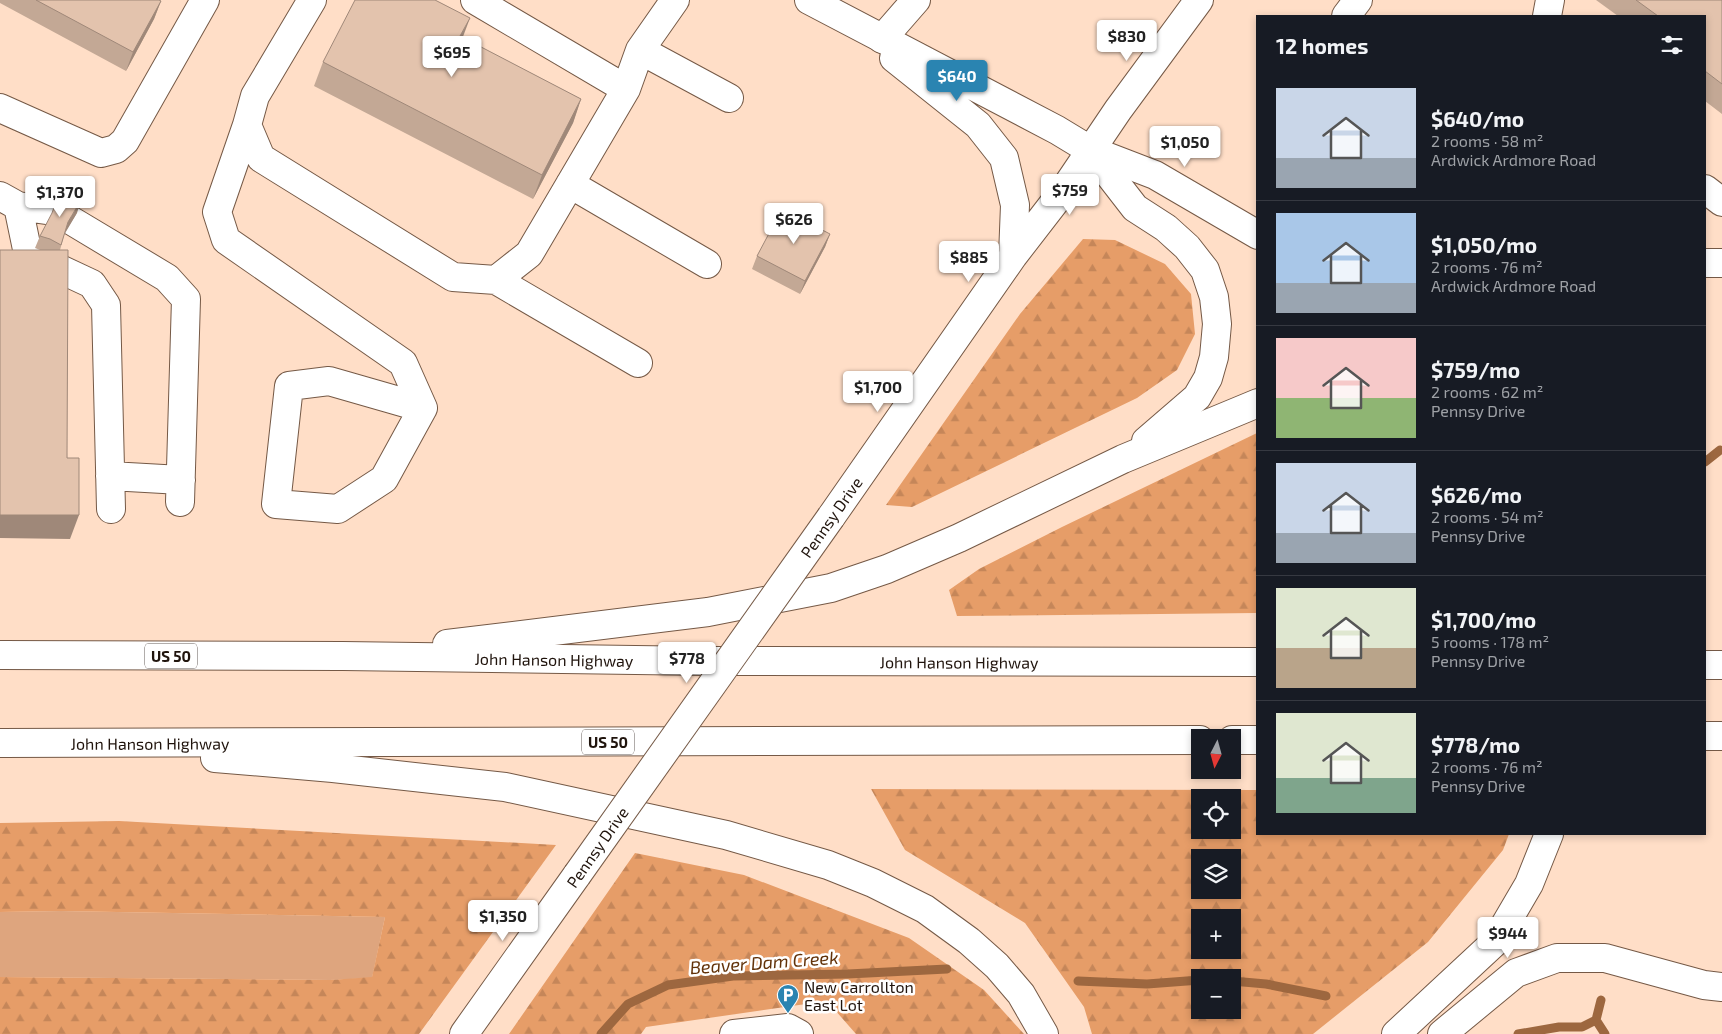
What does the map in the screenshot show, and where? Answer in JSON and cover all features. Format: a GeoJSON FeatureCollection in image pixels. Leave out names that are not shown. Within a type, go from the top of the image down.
{"type":"FeatureCollection","features":[{"type":"Feature","properties":{"kind":"main road"},"geometry":{"type":"LineString","coordinates":[[0,108],[101,153],[116,150],[130,133],[205,0]]}},
{"type":"Feature","properties":{"kind":"main road"},"geometry":{"type":"LineString","coordinates":[[312,0],[255,96],[217,212],[226,240],[403,363],[423,408]]}},
{"type":"Feature","properties":{"kind":"main road"},"geometry":{"type":"LineString","coordinates":[[475,0],[626,89]]}},
{"type":"Feature","properties":{"kind":"main road"},"geometry":{"type":"LineString","coordinates":[[496,280],[529,254],[626,89],[640,50],[675,0]]}},
{"type":"Feature","properties":{"kind":"main road"},"geometry":{"type":"LineString","coordinates":[[809,0],[1057,130],[1090,150],[1155,175],[1256,233]]}},
{"type":"Feature","properties":{"kind":"main road"},"geometry":{"type":"LineString","coordinates":[[882,39],[916,0]]}},
{"type":"Feature","properties":{"kind":"main road","name":"Pennsy Drive"},"geometry":{"type":"LineString","coordinates":[[464,1034],[831,517],[1013,256],[1064,190],[1090,150],[1200,0]]}},
{"type":"Feature","properties":{"kind":"main road"},"geometry":{"type":"LineString","coordinates":[[1347,15],[1358,0]]}},
{"type":"Feature","properties":{"kind":"main road"},"geometry":{"type":"LineString","coordinates":[[1546,15],[1550,0]]}},
{"type":"Feature","properties":{"kind":"main road"},"geometry":{"type":"LineString","coordinates":[[844,19],[978,125],[1004,158],[1015,205],[1013,256]]}},
{"type":"Feature","properties":{"kind":"main road"},"geometry":{"type":"LineString","coordinates":[[640,50],[728,98]]}},
{"type":"Feature","properties":{"kind":"main road"},"geometry":{"type":"LineString","coordinates":[[247,125],[261,158],[453,277],[496,280],[638,364]]}},
{"type":"Feature","properties":{"kind":"main road"},"geometry":{"type":"LineString","coordinates":[[1090,150],[1135,208],[1166,228],[1187,247],[1205,270],[1214,297],[1217,324],[1214,357],[1208,378],[1198,397],[1123,459]]}},
{"type":"Feature","properties":{"kind":"main road"},"geometry":{"type":"LineString","coordinates":[[570,184],[707,264]]}},
{"type":"Feature","properties":{"kind":"main road"},"geometry":{"type":"LineString","coordinates":[[1706,190],[1722,202]]}},
{"type":"Feature","properties":{"kind":"main road"},"geometry":{"type":"LineString","coordinates":[[9,201],[62,216],[167,278],[186,299],[180,491],[110,476]]}},
{"type":"Feature","properties":{"kind":"main road"},"geometry":{"type":"LineString","coordinates":[[9,201],[28,254],[92,284],[106,305],[111,509]]}},
{"type":"Feature","properties":{"kind":"main road"},"geometry":{"type":"LineString","coordinates":[[1706,264],[1722,263]]}},
{"type":"Feature","properties":{"kind":"main road"},"geometry":{"type":"LineString","coordinates":[[329,381],[423,408],[384,479],[338,509],[276,504],[289,386],[329,381]]}},
{"type":"Feature","properties":{"kind":"main road"},"geometry":{"type":"LineString","coordinates":[[343,656],[708,612],[831,588],[887,569],[959,538],[1123,459],[1256,404]]}},
{"type":"Feature","properties":{"kind":"main road","name":"John Hanson Highway"},"geometry":{"type":"LineString","coordinates":[[0,655],[343,656],[708,662],[1256,662]]}},
{"type":"Feature","properties":{"kind":"main road","name":"John Hanson Highway"},"geometry":{"type":"LineString","coordinates":[[8,743],[1191,740]]}},
{"type":"Feature","properties":{"kind":"main road"},"geometry":{"type":"LineString","coordinates":[[1241,740],[1256,740]]}},
{"type":"Feature","properties":{"kind":"main road"},"geometry":{"type":"LineString","coordinates":[[8,743],[333,768],[505,788],[726,835],[771,847],[846,872],[925,909],[969,941],[997,966],[1021,994],[1044,1034]]}},
{"type":"Feature","properties":{"kind":"main road"},"geometry":{"type":"LineString","coordinates":[[1396,1034],[1495,942],[1529,884],[1549,835]]}},
{"type":"Feature","properties":{"kind":"main road"},"geometry":{"type":"LineString","coordinates":[[1442,1034],[1516,973],[1557,958],[1605,958],[1704,985],[1722,987]]}},
{"type":"Feature","properties":{"kind":"main road"},"geometry":{"type":"LineString","coordinates":[[734,1034],[788,1028],[799,1034]]}},
{"type":"Feature","properties":{"kind":"shaded area"},"geometry":{"type":"Polygon","coordinates":[[[61,911],[385,917],[372,978],[330,980],[0,977],[0,912],[61,911]]]}},
{"type":"Feature","properties":{"kind":"green space"},"geometry":{"type":"Polygon","coordinates":[[[1083,239],[1115,240],[1165,264],[1191,294],[1195,334],[1177,370],[1137,398],[912,507],[886,505],[1020,314],[1083,239]]]}},
{"type":"Feature","properties":{"kind":"green space"},"geometry":{"type":"Polygon","coordinates":[[[1256,433],[1256,613],[957,616],[949,590],[979,569],[1256,433]]]}},
{"type":"Feature","properties":{"kind":"green space"},"geometry":{"type":"Polygon","coordinates":[[[871,789],[1191,790],[1191,839],[1241,839],[1241,790],[1256,790],[1256,835],[1509,835],[1503,850],[1428,942],[1313,1034],[1092,1034],[1084,1007],[1025,923],[905,850],[871,789]]]}},
{"type":"Feature","properties":{"kind":"green space"},"geometry":{"type":"Polygon","coordinates":[[[119,821],[556,845],[419,1034],[0,1034],[0,977],[330,980],[372,977],[385,917],[61,911],[0,912],[0,823],[119,821]]]}},
{"type":"Feature","properties":{"kind":"green space"},"geometry":{"type":"Polygon","coordinates":[[[635,853],[744,875],[909,938],[984,990],[1024,1034],[856,1034],[827,1001],[646,1027],[641,1034],[509,1034],[635,853]]]}},
{"type":"Feature","properties":{"kind":"building"},"geometry":{"type":"Polygon","coordinates":[[[36,0],[159,0],[161,1],[133,52],[36,0]]]}},
{"type":"Feature","properties":{"kind":"building"},"geometry":{"type":"Polygon","coordinates":[[[355,0],[435,0],[470,18],[460,36],[581,99],[542,175],[323,62],[355,0]]]}},
{"type":"Feature","properties":{"kind":"building"},"geometry":{"type":"Polygon","coordinates":[[[1636,0],[1722,0],[1722,84],[1706,72],[1706,15],[1657,15],[1636,0]]]}},
{"type":"Feature","properties":{"kind":"building"},"geometry":{"type":"Polygon","coordinates":[[[60,191],[70,197],[81,200],[68,222],[61,245],[40,236],[52,213],[60,191]]]}},
{"type":"Feature","properties":{"kind":"building"},"geometry":{"type":"Polygon","coordinates":[[[782,209],[830,234],[805,281],[757,256],[782,209]]]}},
{"type":"Feature","properties":{"kind":"building"},"geometry":{"type":"Polygon","coordinates":[[[0,250],[68,250],[67,458],[79,458],[79,515],[0,515],[0,250]]]}},
{"type":"Feature","properties":{"kind":"waterway","name":"Beaver Dam Creek"},"geometry":{"type":"LineString","coordinates":[[1706,461],[1720,450]]}},
{"type":"Feature","properties":{"kind":"waterway","name":"Beaver Dam Creek"},"geometry":{"type":"LineString","coordinates":[[601,1034],[628,1004],[668,985],[733,976],[848,974],[947,969]]}},
{"type":"Feature","properties":{"kind":"waterway","name":"Beaver Dam Creek"},"geometry":{"type":"LineString","coordinates":[[1078,981],[1147,984],[1191,981]]}},
{"type":"Feature","properties":{"kind":"waterway","name":"Beaver Dam Creek"},"geometry":{"type":"LineString","coordinates":[[1241,982],[1266,984],[1326,996]]}},
{"type":"Feature","properties":{"kind":"waterway","name":"Beaver Dam Creek"},"geometry":{"type":"LineString","coordinates":[[1518,1034],[1559,1027],[1582,1027],[1596,1020],[1601,1000]]}},
{"type":"Feature","properties":{"kind":"waterway"},"geometry":{"type":"LineString","coordinates":[[1596,1020],[1605,1034]]}},
{"type":"Feature","properties":{"kind":"place","name":"New Carrollton East Lot"},"geometry":{"type":"Point","coordinates":[788,1014]}}]}
